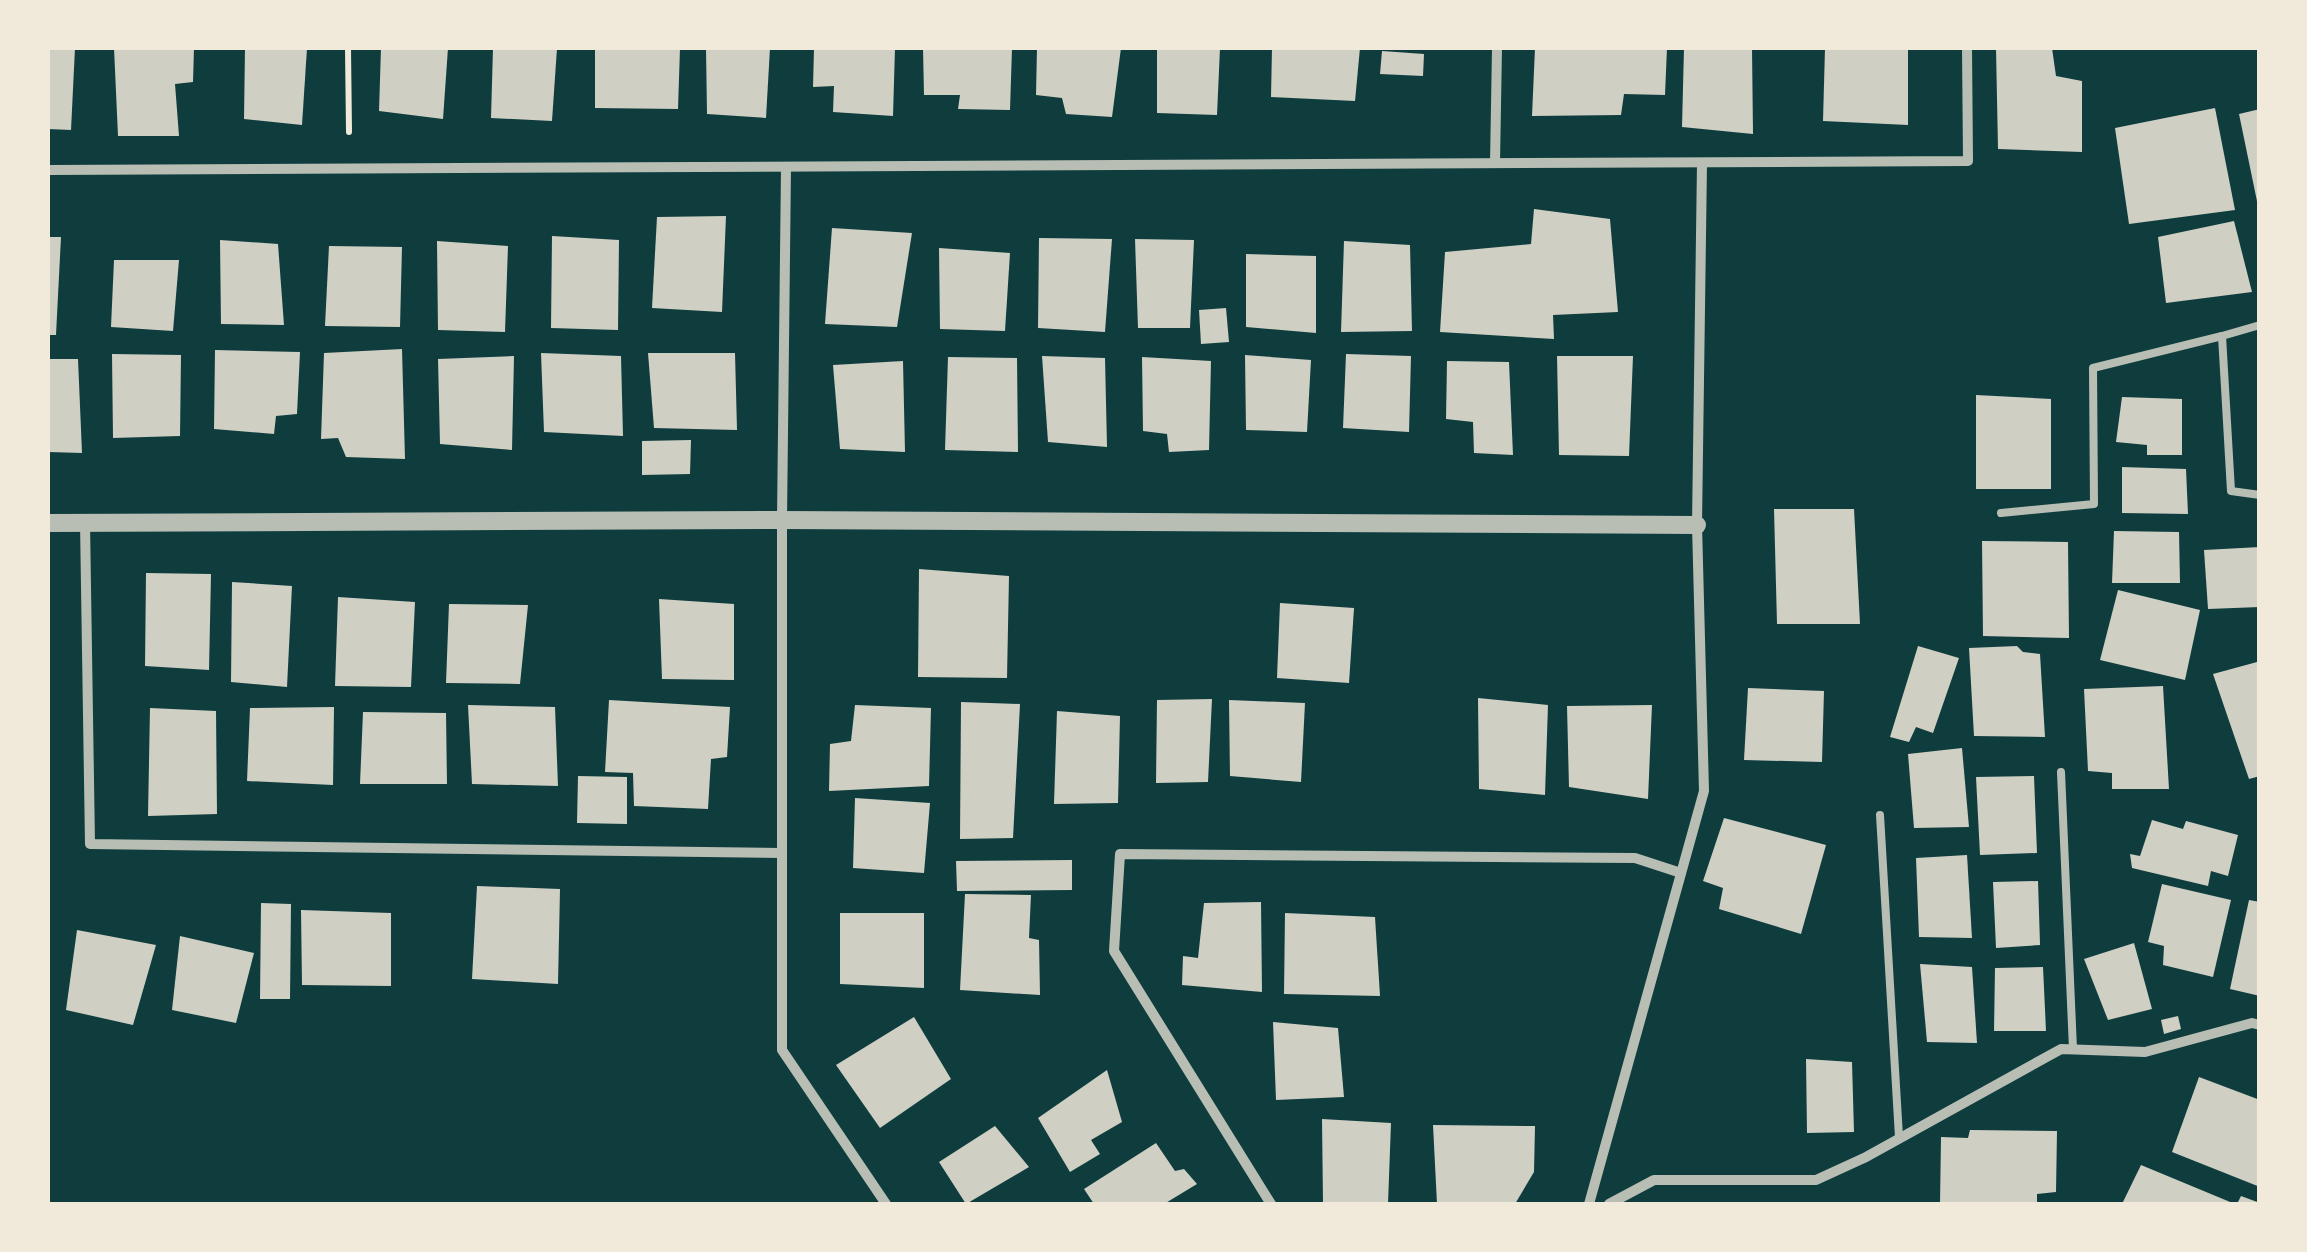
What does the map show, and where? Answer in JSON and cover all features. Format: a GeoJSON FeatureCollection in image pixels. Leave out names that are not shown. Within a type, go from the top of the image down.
{"type":"FeatureCollection","features":[{"type":"Feature","properties":{"kind":"street"},"geometry":{"type":"LineString","coordinates":[[1495,163],[1498,48]]}},
{"type":"Feature","properties":{"kind":"street"},"geometry":{"type":"LineString","coordinates":[[48,170],[1968,161],[1966,48]]}},
{"type":"Feature","properties":{"kind":"street"},"geometry":{"type":"LineString","coordinates":[[1589,1204],[1704,791],[1698,525],[1702,163]]}},
{"type":"Feature","properties":{"kind":"street"},"geometry":{"type":"LineString","coordinates":[[786,167],[782,1050],[886,1204]]}},
{"type":"Feature","properties":{"kind":"street"},"geometry":{"type":"LineString","coordinates":[[48,523],[782,520],[1698,525]]}},
{"type":"Feature","properties":{"kind":"street"},"geometry":{"type":"LineString","coordinates":[[85,522],[90,844],[782,853]]}},
{"type":"Feature","properties":{"kind":"street"},"geometry":{"type":"LineString","coordinates":[[1271,1204],[1114,951],[1120,854],[1635,858],[1681,872]]}},
{"type":"Feature","properties":{"kind":"street"},"geometry":{"type":"LineString","coordinates":[[1609,1204],[1654,1180],[1816,1180],[1864,1158],[2061,1049],[2145,1052],[2252,1023],[2260,1025]]}},
{"type":"Feature","properties":{"kind":"lane"},"geometry":{"type":"LineString","coordinates":[[2002,514],[2094,504],[2093,368],[2260,325]]}},
{"type":"Feature","properties":{"kind":"lane"},"geometry":{"type":"LineString","coordinates":[[2222,336],[2230,491],[2260,495]]}},
{"type":"Feature","properties":{"kind":"lane"},"geometry":{"type":"LineString","coordinates":[[2061,772],[2073,1049]]}},
{"type":"Feature","properties":{"kind":"lane"},"geometry":{"type":"LineString","coordinates":[[1880,816],[1899,1138]]}},
{"type":"Feature","properties":{"kind":"path"},"geometry":{"type":"LineString","coordinates":[[348,48],[349,169]]}},
{"type":"Feature","properties":{"kind":"building"},"geometry":{"type":"Polygon","coordinates":[[[48,48],[75,48],[71,130],[48,129],[48,48]]]}},
{"type":"Feature","properties":{"kind":"building"},"geometry":{"type":"Polygon","coordinates":[[[114,48],[194,48],[193,82],[175,84],[179,136],[118,136],[114,48]]]}},
{"type":"Feature","properties":{"kind":"building"},"geometry":{"type":"Polygon","coordinates":[[[245,48],[307,48],[302,125],[244,119],[245,48]]]}},
{"type":"Feature","properties":{"kind":"building"},"geometry":{"type":"Polygon","coordinates":[[[381,48],[448,48],[443,119],[379,111],[381,48]]]}},
{"type":"Feature","properties":{"kind":"building"},"geometry":{"type":"Polygon","coordinates":[[[493,48],[557,48],[552,121],[491,118],[493,48]]]}},
{"type":"Feature","properties":{"kind":"building"},"geometry":{"type":"Polygon","coordinates":[[[595,48],[680,48],[678,109],[595,108],[595,48]]]}},
{"type":"Feature","properties":{"kind":"building"},"geometry":{"type":"Polygon","coordinates":[[[706,48],[770,48],[766,118],[707,114],[706,48]]]}},
{"type":"Feature","properties":{"kind":"building"},"geometry":{"type":"Polygon","coordinates":[[[814,48],[895,48],[893,116],[833,112],[834,86],[813,87],[814,48]]]}},
{"type":"Feature","properties":{"kind":"building"},"geometry":{"type":"Polygon","coordinates":[[[923,48],[1012,48],[1010,110],[958,109],[960,95],[924,95],[923,48]]]}},
{"type":"Feature","properties":{"kind":"building"},"geometry":{"type":"Polygon","coordinates":[[[1037,48],[1121,48],[1112,117],[1066,114],[1062,98],[1036,95],[1037,48]]]}},
{"type":"Feature","properties":{"kind":"building"},"geometry":{"type":"Polygon","coordinates":[[[1157,48],[1220,48],[1217,115],[1157,113],[1157,48]]]}},
{"type":"Feature","properties":{"kind":"building"},"geometry":{"type":"Polygon","coordinates":[[[1272,48],[1360,48],[1355,101],[1271,97],[1272,48]]]}},
{"type":"Feature","properties":{"kind":"building"},"geometry":{"type":"Polygon","coordinates":[[[1535,48],[1667,48],[1665,95],[1624,94],[1621,115],[1532,116],[1535,48]]]}},
{"type":"Feature","properties":{"kind":"building"},"geometry":{"type":"Polygon","coordinates":[[[1684,48],[1752,48],[1753,134],[1682,127],[1684,48]]]}},
{"type":"Feature","properties":{"kind":"building"},"geometry":{"type":"Polygon","coordinates":[[[1825,48],[1908,48],[1908,125],[1823,121],[1825,48]]]}},
{"type":"Feature","properties":{"kind":"building"},"geometry":{"type":"Polygon","coordinates":[[[1996,48],[2052,48],[2056,76],[2082,81],[2082,152],[1998,149],[1996,48]]]}},
{"type":"Feature","properties":{"kind":"building"},"geometry":{"type":"Polygon","coordinates":[[[1382,51],[1424,54],[1423,76],[1380,74],[1382,51]]]}},
{"type":"Feature","properties":{"kind":"building"},"geometry":{"type":"Polygon","coordinates":[[[2215,108],[2235,210],[2129,224],[2115,128],[2215,108]]]}},
{"type":"Feature","properties":{"kind":"building"},"geometry":{"type":"Polygon","coordinates":[[[2260,109],[2260,206],[2258,206],[2239,114],[2260,109]]]}},
{"type":"Feature","properties":{"kind":"building"},"geometry":{"type":"Polygon","coordinates":[[[1534,209],[1610,219],[1618,312],[1553,315],[1554,339],[1440,332],[1445,252],[1531,244],[1534,209]]]}},
{"type":"Feature","properties":{"kind":"building"},"geometry":{"type":"Polygon","coordinates":[[[726,216],[722,312],[652,308],[657,217],[726,216]]]}},
{"type":"Feature","properties":{"kind":"building"},"geometry":{"type":"Polygon","coordinates":[[[2234,221],[2252,292],[2166,303],[2158,237],[2234,221]]]}},
{"type":"Feature","properties":{"kind":"building"},"geometry":{"type":"Polygon","coordinates":[[[832,228],[912,233],[897,327],[825,324],[832,228]]]}},
{"type":"Feature","properties":{"kind":"building"},"geometry":{"type":"Polygon","coordinates":[[[552,236],[619,240],[618,330],[551,328],[552,236]]]}},
{"type":"Feature","properties":{"kind":"building"},"geometry":{"type":"Polygon","coordinates":[[[48,237],[61,237],[56,335],[48,335],[48,237]]]}},
{"type":"Feature","properties":{"kind":"building"},"geometry":{"type":"Polygon","coordinates":[[[1039,238],[1112,239],[1105,332],[1038,328],[1039,238]]]}},
{"type":"Feature","properties":{"kind":"building"},"geometry":{"type":"Polygon","coordinates":[[[1135,239],[1194,240],[1190,328],[1138,328],[1135,239]]]}},
{"type":"Feature","properties":{"kind":"building"},"geometry":{"type":"Polygon","coordinates":[[[220,240],[278,244],[284,325],[221,324],[220,240]]]}},
{"type":"Feature","properties":{"kind":"building"},"geometry":{"type":"Polygon","coordinates":[[[437,241],[508,246],[505,332],[438,330],[437,241]]]}},
{"type":"Feature","properties":{"kind":"building"},"geometry":{"type":"Polygon","coordinates":[[[1344,241],[1410,245],[1412,331],[1341,332],[1344,241]]]}},
{"type":"Feature","properties":{"kind":"building"},"geometry":{"type":"Polygon","coordinates":[[[329,246],[402,247],[400,327],[325,326],[329,246]]]}},
{"type":"Feature","properties":{"kind":"building"},"geometry":{"type":"Polygon","coordinates":[[[939,248],[1010,253],[1005,331],[940,329],[939,248]]]}},
{"type":"Feature","properties":{"kind":"building"},"geometry":{"type":"Polygon","coordinates":[[[1246,254],[1316,256],[1316,333],[1246,327],[1246,254]]]}},
{"type":"Feature","properties":{"kind":"building"},"geometry":{"type":"Polygon","coordinates":[[[114,260],[179,260],[173,331],[111,327],[114,260]]]}},
{"type":"Feature","properties":{"kind":"building"},"geometry":{"type":"Polygon","coordinates":[[[1226,308],[1229,342],[1201,344],[1199,310],[1226,308]]]}},
{"type":"Feature","properties":{"kind":"building"},"geometry":{"type":"Polygon","coordinates":[[[402,349],[405,459],[346,457],[338,438],[321,439],[324,353],[402,349]]]}},
{"type":"Feature","properties":{"kind":"building"},"geometry":{"type":"Polygon","coordinates":[[[215,350],[300,352],[297,414],[276,416],[274,434],[214,429],[215,350]]]}},
{"type":"Feature","properties":{"kind":"building"},"geometry":{"type":"Polygon","coordinates":[[[541,353],[621,356],[623,436],[544,432],[541,353]]]}},
{"type":"Feature","properties":{"kind":"building"},"geometry":{"type":"Polygon","coordinates":[[[648,353],[735,353],[737,430],[654,428],[648,353]]]}},
{"type":"Feature","properties":{"kind":"building"},"geometry":{"type":"Polygon","coordinates":[[[112,354],[181,355],[180,436],[113,438],[112,354]]]}},
{"type":"Feature","properties":{"kind":"building"},"geometry":{"type":"Polygon","coordinates":[[[1346,354],[1411,356],[1409,432],[1343,428],[1346,354]]]}},
{"type":"Feature","properties":{"kind":"building"},"geometry":{"type":"Polygon","coordinates":[[[1245,355],[1311,360],[1307,432],[1246,430],[1245,355]]]}},
{"type":"Feature","properties":{"kind":"building"},"geometry":{"type":"Polygon","coordinates":[[[514,356],[512,450],[440,444],[438,359],[514,356]]]}},
{"type":"Feature","properties":{"kind":"building"},"geometry":{"type":"Polygon","coordinates":[[[1042,356],[1105,358],[1107,447],[1048,442],[1042,356]]]}},
{"type":"Feature","properties":{"kind":"building"},"geometry":{"type":"Polygon","coordinates":[[[1557,356],[1633,356],[1629,456],[1559,455],[1557,356]]]}},
{"type":"Feature","properties":{"kind":"building"},"geometry":{"type":"Polygon","coordinates":[[[948,357],[1017,358],[1018,452],[945,450],[948,357]]]}},
{"type":"Feature","properties":{"kind":"building"},"geometry":{"type":"Polygon","coordinates":[[[1142,357],[1211,361],[1209,450],[1169,452],[1167,434],[1143,431],[1142,357]]]}},
{"type":"Feature","properties":{"kind":"building"},"geometry":{"type":"Polygon","coordinates":[[[48,359],[78,359],[82,453],[48,452],[48,359]]]}},
{"type":"Feature","properties":{"kind":"building"},"geometry":{"type":"Polygon","coordinates":[[[903,361],[905,452],[840,449],[833,365],[903,361]]]}},
{"type":"Feature","properties":{"kind":"building"},"geometry":{"type":"Polygon","coordinates":[[[1447,361],[1509,362],[1513,455],[1474,453],[1473,422],[1446,419],[1447,361]]]}},
{"type":"Feature","properties":{"kind":"building"},"geometry":{"type":"Polygon","coordinates":[[[1976,395],[2051,399],[2051,489],[1976,489],[1976,395]]]}},
{"type":"Feature","properties":{"kind":"building"},"geometry":{"type":"Polygon","coordinates":[[[2122,397],[2182,399],[2182,455],[2147,455],[2147,445],[2116,442],[2122,397]]]}},
{"type":"Feature","properties":{"kind":"building"},"geometry":{"type":"Polygon","coordinates":[[[691,440],[690,474],[642,475],[642,441],[691,440]]]}},
{"type":"Feature","properties":{"kind":"building"},"geometry":{"type":"Polygon","coordinates":[[[2122,467],[2186,469],[2188,514],[2122,513],[2122,467]]]}},
{"type":"Feature","properties":{"kind":"building"},"geometry":{"type":"Polygon","coordinates":[[[1774,509],[1854,509],[1860,624],[1777,624],[1774,509]]]}},
{"type":"Feature","properties":{"kind":"building"},"geometry":{"type":"Polygon","coordinates":[[[2114,531],[2179,532],[2180,583],[2112,583],[2114,531]]]}},
{"type":"Feature","properties":{"kind":"building"},"geometry":{"type":"Polygon","coordinates":[[[1982,541],[2068,542],[2069,638],[1983,636],[1982,541]]]}},
{"type":"Feature","properties":{"kind":"building"},"geometry":{"type":"Polygon","coordinates":[[[2260,547],[2260,607],[2208,609],[2204,550],[2260,547]]]}},
{"type":"Feature","properties":{"kind":"building"},"geometry":{"type":"Polygon","coordinates":[[[919,569],[1009,576],[1007,678],[918,677],[919,569]]]}},
{"type":"Feature","properties":{"kind":"building"},"geometry":{"type":"Polygon","coordinates":[[[146,573],[211,574],[209,670],[145,666],[146,573]]]}},
{"type":"Feature","properties":{"kind":"building"},"geometry":{"type":"Polygon","coordinates":[[[232,582],[292,586],[287,687],[231,682],[232,582]]]}},
{"type":"Feature","properties":{"kind":"building"},"geometry":{"type":"Polygon","coordinates":[[[2118,590],[2200,610],[2185,680],[2100,660],[2118,590]]]}},
{"type":"Feature","properties":{"kind":"building"},"geometry":{"type":"Polygon","coordinates":[[[338,597],[415,602],[411,687],[335,686],[338,597]]]}},
{"type":"Feature","properties":{"kind":"building"},"geometry":{"type":"Polygon","coordinates":[[[659,599],[734,604],[734,680],[662,679],[659,599]]]}},
{"type":"Feature","properties":{"kind":"building"},"geometry":{"type":"Polygon","coordinates":[[[1280,603],[1354,608],[1349,683],[1277,678],[1280,603]]]}},
{"type":"Feature","properties":{"kind":"building"},"geometry":{"type":"Polygon","coordinates":[[[449,604],[528,605],[520,684],[446,683],[449,604]]]}},
{"type":"Feature","properties":{"kind":"building"},"geometry":{"type":"Polygon","coordinates":[[[1918,646],[1959,658],[1933,733],[1916,727],[1909,742],[1890,737],[1918,646]]]}},
{"type":"Feature","properties":{"kind":"building"},"geometry":{"type":"Polygon","coordinates":[[[2017,646],[2023,652],[2040,654],[2045,737],[1974,736],[1969,648],[2017,646]]]}},
{"type":"Feature","properties":{"kind":"building"},"geometry":{"type":"Polygon","coordinates":[[[2257,662],[2260,776],[2249,779],[2213,674],[2257,662]]]}},
{"type":"Feature","properties":{"kind":"building"},"geometry":{"type":"Polygon","coordinates":[[[2163,686],[2169,789],[2112,789],[2112,773],[2088,771],[2084,689],[2163,686]]]}},
{"type":"Feature","properties":{"kind":"building"},"geometry":{"type":"Polygon","coordinates":[[[1748,688],[1824,691],[1822,762],[1744,760],[1748,688]]]}},
{"type":"Feature","properties":{"kind":"building"},"geometry":{"type":"Polygon","coordinates":[[[1478,698],[1548,705],[1545,795],[1479,789],[1478,698]]]}},
{"type":"Feature","properties":{"kind":"building"},"geometry":{"type":"Polygon","coordinates":[[[1212,699],[1208,782],[1156,783],[1157,700],[1212,699]]]}},
{"type":"Feature","properties":{"kind":"building"},"geometry":{"type":"Polygon","coordinates":[[[609,700],[730,707],[727,757],[711,759],[708,809],[634,806],[633,773],[605,772],[609,700]]]}},
{"type":"Feature","properties":{"kind":"building"},"geometry":{"type":"Polygon","coordinates":[[[1229,700],[1305,703],[1301,782],[1230,776],[1229,700]]]}},
{"type":"Feature","properties":{"kind":"building"},"geometry":{"type":"Polygon","coordinates":[[[961,702],[1020,704],[1013,838],[960,839],[961,702]]]}},
{"type":"Feature","properties":{"kind":"building"},"geometry":{"type":"Polygon","coordinates":[[[468,705],[555,707],[558,786],[472,784],[468,705]]]}},
{"type":"Feature","properties":{"kind":"building"},"geometry":{"type":"Polygon","coordinates":[[[855,705],[931,708],[929,786],[829,791],[830,744],[851,741],[855,705]]]}},
{"type":"Feature","properties":{"kind":"building"},"geometry":{"type":"Polygon","coordinates":[[[1652,705],[1648,799],[1569,787],[1567,706],[1652,705]]]}},
{"type":"Feature","properties":{"kind":"building"},"geometry":{"type":"Polygon","coordinates":[[[334,707],[333,785],[247,781],[250,708],[334,707]]]}},
{"type":"Feature","properties":{"kind":"building"},"geometry":{"type":"Polygon","coordinates":[[[150,708],[216,711],[217,814],[148,816],[150,708]]]}},
{"type":"Feature","properties":{"kind":"building"},"geometry":{"type":"Polygon","coordinates":[[[1057,711],[1120,716],[1118,803],[1054,804],[1057,711]]]}},
{"type":"Feature","properties":{"kind":"building"},"geometry":{"type":"Polygon","coordinates":[[[363,712],[446,713],[447,784],[360,784],[363,712]]]}},
{"type":"Feature","properties":{"kind":"building"},"geometry":{"type":"Polygon","coordinates":[[[1962,748],[1969,827],[1914,828],[1908,754],[1962,748]]]}},
{"type":"Feature","properties":{"kind":"building"},"geometry":{"type":"Polygon","coordinates":[[[578,776],[627,777],[627,824],[577,823],[578,776]]]}},
{"type":"Feature","properties":{"kind":"building"},"geometry":{"type":"Polygon","coordinates":[[[2034,776],[2037,853],[1980,855],[1976,777],[2034,776]]]}},
{"type":"Feature","properties":{"kind":"building"},"geometry":{"type":"Polygon","coordinates":[[[855,798],[930,803],[924,873],[853,868],[855,798]]]}},
{"type":"Feature","properties":{"kind":"building"},"geometry":{"type":"Polygon","coordinates":[[[1724,818],[1826,845],[1801,934],[1719,909],[1723,888],[1703,881],[1724,818]]]}},
{"type":"Feature","properties":{"kind":"building"},"geometry":{"type":"Polygon","coordinates":[[[2152,820],[2183,829],[2186,821],[2238,835],[2228,876],[2211,871],[2208,886],[2132,868],[2130,854],[2140,856],[2152,820]]]}},
{"type":"Feature","properties":{"kind":"building"},"geometry":{"type":"Polygon","coordinates":[[[1967,855],[1972,938],[1919,937],[1916,858],[1967,855]]]}},
{"type":"Feature","properties":{"kind":"building"},"geometry":{"type":"Polygon","coordinates":[[[1072,860],[1072,890],[957,891],[956,861],[1072,860]]]}},
{"type":"Feature","properties":{"kind":"building"},"geometry":{"type":"Polygon","coordinates":[[[2038,881],[2040,945],[1996,948],[1993,882],[2038,881]]]}},
{"type":"Feature","properties":{"kind":"building"},"geometry":{"type":"Polygon","coordinates":[[[2162,884],[2231,900],[2213,977],[2163,965],[2164,946],[2148,942],[2162,884]]]}},
{"type":"Feature","properties":{"kind":"building"},"geometry":{"type":"Polygon","coordinates":[[[477,886],[560,889],[558,984],[472,979],[477,886]]]}},
{"type":"Feature","properties":{"kind":"building"},"geometry":{"type":"Polygon","coordinates":[[[965,894],[1031,895],[1029,938],[1039,940],[1040,995],[960,990],[965,894]]]}},
{"type":"Feature","properties":{"kind":"building"},"geometry":{"type":"Polygon","coordinates":[[[2249,900],[2260,902],[2260,996],[2230,989],[2249,900]]]}},
{"type":"Feature","properties":{"kind":"building"},"geometry":{"type":"Polygon","coordinates":[[[1261,902],[1262,992],[1182,985],[1183,956],[1198,958],[1204,903],[1261,902]]]}},
{"type":"Feature","properties":{"kind":"building"},"geometry":{"type":"Polygon","coordinates":[[[261,903],[291,904],[290,999],[260,999],[261,903]]]}},
{"type":"Feature","properties":{"kind":"building"},"geometry":{"type":"Polygon","coordinates":[[[301,910],[391,913],[391,986],[302,985],[301,910]]]}},
{"type":"Feature","properties":{"kind":"building"},"geometry":{"type":"Polygon","coordinates":[[[840,913],[924,913],[924,988],[840,984],[840,913]]]}},
{"type":"Feature","properties":{"kind":"building"},"geometry":{"type":"Polygon","coordinates":[[[1285,913],[1375,917],[1380,996],[1284,994],[1285,913]]]}},
{"type":"Feature","properties":{"kind":"building"},"geometry":{"type":"Polygon","coordinates":[[[77,930],[156,945],[133,1025],[66,1010],[77,930]]]}},
{"type":"Feature","properties":{"kind":"building"},"geometry":{"type":"Polygon","coordinates":[[[180,936],[254,953],[236,1023],[172,1010],[180,936]]]}},
{"type":"Feature","properties":{"kind":"building"},"geometry":{"type":"Polygon","coordinates":[[[2134,943],[2152,1009],[2108,1020],[2084,959],[2134,943]]]}},
{"type":"Feature","properties":{"kind":"building"},"geometry":{"type":"Polygon","coordinates":[[[1920,964],[1972,967],[1977,1043],[1927,1042],[1920,964]]]}},
{"type":"Feature","properties":{"kind":"building"},"geometry":{"type":"Polygon","coordinates":[[[2043,967],[2046,1031],[1994,1031],[1995,968],[2043,967]]]}},
{"type":"Feature","properties":{"kind":"building"},"geometry":{"type":"Polygon","coordinates":[[[2178,1016],[2181,1029],[2164,1034],[2161,1020],[2178,1016]]]}},
{"type":"Feature","properties":{"kind":"building"},"geometry":{"type":"Polygon","coordinates":[[[914,1017],[951,1079],[880,1128],[836,1065],[914,1017]]]}},
{"type":"Feature","properties":{"kind":"building"},"geometry":{"type":"Polygon","coordinates":[[[1273,1022],[1338,1028],[1344,1097],[1276,1100],[1273,1022]]]}},
{"type":"Feature","properties":{"kind":"building"},"geometry":{"type":"Polygon","coordinates":[[[1806,1059],[1852,1062],[1854,1132],[1807,1133],[1806,1059]]]}},
{"type":"Feature","properties":{"kind":"building"},"geometry":{"type":"Polygon","coordinates":[[[1107,1070],[1122,1122],[1091,1140],[1100,1154],[1070,1172],[1038,1118],[1107,1070]]]}},
{"type":"Feature","properties":{"kind":"building"},"geometry":{"type":"Polygon","coordinates":[[[2199,1077],[2260,1100],[2260,1187],[2172,1152],[2199,1077]]]}},
{"type":"Feature","properties":{"kind":"building"},"geometry":{"type":"Polygon","coordinates":[[[1322,1119],[1391,1123],[1388,1204],[1323,1203],[1322,1119]]]}},
{"type":"Feature","properties":{"kind":"building"},"geometry":{"type":"Polygon","coordinates":[[[1433,1125],[1535,1126],[1534,1172],[1515,1204],[1437,1204],[1433,1125]]]}},
{"type":"Feature","properties":{"kind":"building"},"geometry":{"type":"Polygon","coordinates":[[[995,1126],[1029,1167],[966,1204],[939,1162],[995,1126]]]}},
{"type":"Feature","properties":{"kind":"building"},"geometry":{"type":"Polygon","coordinates":[[[1970,1130],[2057,1131],[2056,1192],[2037,1194],[2037,1204],[1940,1204],[1941,1137],[1968,1138],[1970,1130]]]}},
{"type":"Feature","properties":{"kind":"building"},"geometry":{"type":"Polygon","coordinates":[[[1156,1143],[1175,1171],[1184,1169],[1197,1184],[1164,1204],[1094,1204],[1084,1189],[1156,1143]]]}},
{"type":"Feature","properties":{"kind":"building"},"geometry":{"type":"Polygon","coordinates":[[[2141,1165],[2235,1204],[2122,1204],[2141,1165]]]}},
{"type":"Feature","properties":{"kind":"building"},"geometry":{"type":"Polygon","coordinates":[[[2241,1196],[2260,1203],[2260,1204],[2237,1204],[2241,1196]]]}}]}
